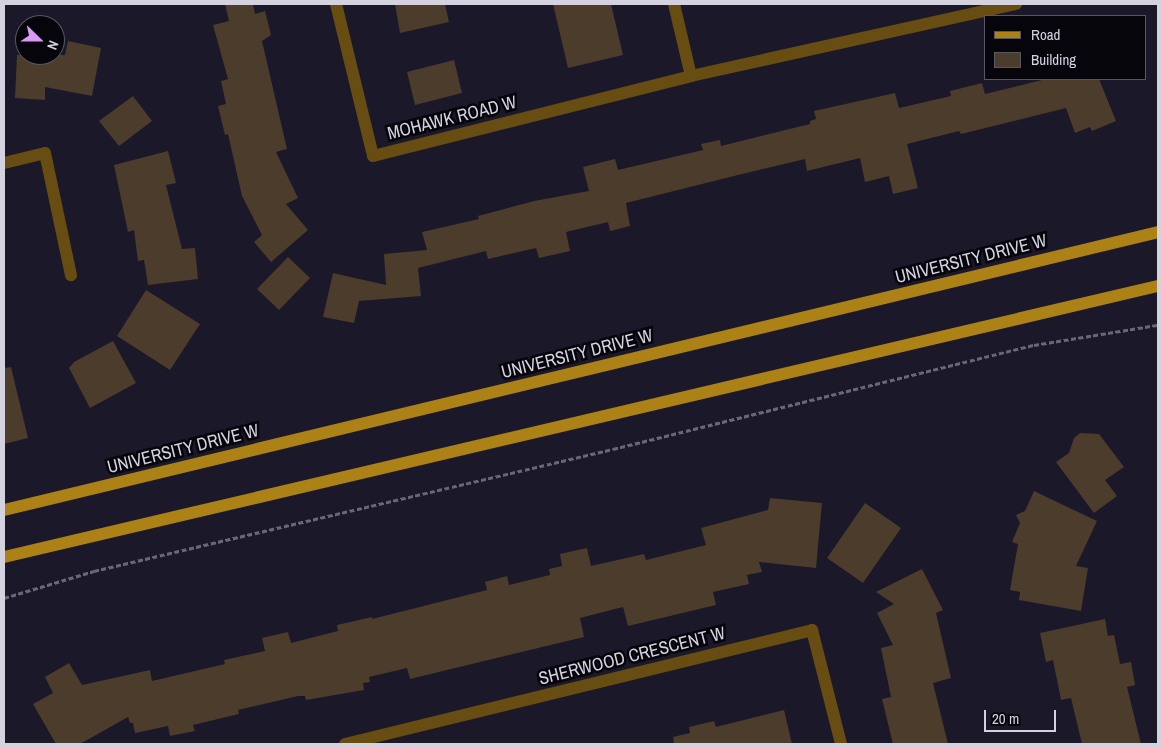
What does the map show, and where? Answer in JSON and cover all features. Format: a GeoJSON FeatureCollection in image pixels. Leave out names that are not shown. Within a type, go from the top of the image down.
{"type":"FeatureCollection","features":[{"type":"Feature","properties":{"kind":"main road","name":"UNIVERSITY DRIVE W"},"geometry":{"type":"LineString","coordinates":[[4,510],[1158,232]]}},
{"type":"Feature","properties":{"kind":"main road"},"geometry":{"type":"LineString","coordinates":[[4,557],[1158,286]]}},
{"type":"Feature","properties":{"kind":"street","name":"MOHAWK ROAD W"},"geometry":{"type":"LineString","coordinates":[[336,4],[373,156],[691,76],[1016,4]]}},
{"type":"Feature","properties":{"kind":"street"},"geometry":{"type":"LineString","coordinates":[[674,4],[691,76]]}},
{"type":"Feature","properties":{"kind":"street"},"geometry":{"type":"LineString","coordinates":[[4,163],[45,153],[71,275]]}},
{"type":"Feature","properties":{"kind":"street","name":"SHERWOOD CRESCENT W"},"geometry":{"type":"LineString","coordinates":[[345,744],[812,630],[841,744]]}},
{"type":"Feature","properties":{"kind":"path"},"geometry":{"type":"LineString","coordinates":[[4,598],[94,571],[613,449],[1034,345],[1158,325]]}},
{"type":"Feature","properties":{"kind":"building"},"geometry":{"type":"Polygon","coordinates":[[[225,4],[253,4],[255,14],[265,11],[271,35],[262,41],[287,149],[276,152],[298,198],[286,204],[308,230],[271,262],[254,242],[262,235],[242,196],[228,134],[225,135],[218,106],[226,104],[221,81],[228,79],[213,25],[229,21],[225,4]]]}},
{"type":"Feature","properties":{"kind":"building"},"geometry":{"type":"Polygon","coordinates":[[[395,4],[445,4],[449,22],[400,33],[395,4]]]}},
{"type":"Feature","properties":{"kind":"building"},"geometry":{"type":"Polygon","coordinates":[[[553,4],[611,4],[623,55],[568,68],[553,4]]]}},
{"type":"Feature","properties":{"kind":"building"},"geometry":{"type":"Polygon","coordinates":[[[68,41],[101,48],[92,96],[45,87],[45,100],[15,98],[17,65],[65,65],[68,41]]]}},
{"type":"Feature","properties":{"kind":"building"},"geometry":{"type":"Polygon","coordinates":[[[454,60],[462,93],[415,105],[407,72],[454,60]]]}},
{"type":"Feature","properties":{"kind":"building"},"geometry":{"type":"Polygon","coordinates":[[[1042,80],[1099,80],[1116,121],[1092,131],[1090,127],[1075,133],[1066,108],[961,134],[959,131],[907,144],[918,188],[893,194],[889,176],[865,182],[860,158],[807,171],[805,159],[738,175],[626,203],[630,226],[610,231],[608,222],[566,232],[570,251],[539,258],[536,248],[488,259],[486,251],[418,268],[421,296],[359,301],[354,323],[323,317],[333,273],[386,285],[384,254],[427,250],[422,232],[479,219],[478,216],[534,201],[589,191],[583,167],[615,159],[618,170],[703,150],[701,144],[720,140],[721,146],[810,124],[810,121],[816,119],[814,111],[895,93],[899,108],[951,96],[950,91],[982,83],[985,94],[1042,80]]]}},
{"type":"Feature","properties":{"kind":"building"},"geometry":{"type":"Polygon","coordinates":[[[133,96],[152,121],[119,146],[99,121],[133,96]]]}},
{"type":"Feature","properties":{"kind":"building"},"geometry":{"type":"Polygon","coordinates":[[[168,151],[176,183],[166,185],[182,249],[195,248],[198,279],[148,285],[144,260],[138,261],[134,230],[128,232],[114,165],[168,151]]]}},
{"type":"Feature","properties":{"kind":"building"},"geometry":{"type":"Polygon","coordinates":[[[288,257],[310,278],[279,310],[257,289],[288,257]]]}},
{"type":"Feature","properties":{"kind":"building"},"geometry":{"type":"Polygon","coordinates":[[[146,290],[200,324],[170,370],[117,336],[146,290]]]}},
{"type":"Feature","properties":{"kind":"building"},"geometry":{"type":"Polygon","coordinates":[[[113,341],[136,383],[90,408],[69,368],[74,362],[113,341]]]}},
{"type":"Feature","properties":{"kind":"building"},"geometry":{"type":"Polygon","coordinates":[[[11,367],[28,438],[4,444],[4,368],[11,367]]]}},
{"type":"Feature","properties":{"kind":"building"},"geometry":{"type":"Polygon","coordinates":[[[1080,433],[1099,434],[1124,467],[1105,480],[1117,496],[1094,513],[1056,462],[1069,453],[1074,438],[1080,433]]]}},
{"type":"Feature","properties":{"kind":"building"},"geometry":{"type":"Polygon","coordinates":[[[1034,491],[1097,521],[1076,566],[1088,568],[1081,611],[1019,600],[1020,592],[1010,590],[1018,544],[1012,542],[1020,523],[1016,515],[1025,511],[1034,491]]]}},
{"type":"Feature","properties":{"kind":"building"},"geometry":{"type":"Polygon","coordinates":[[[770,498],[822,503],[816,568],[759,562],[762,572],[747,575],[749,584],[713,592],[716,605],[628,626],[623,607],[580,618],[584,637],[410,679],[407,668],[369,677],[370,682],[363,683],[364,690],[306,700],[305,696],[298,696],[238,710],[239,714],[193,725],[195,731],[170,736],[168,726],[135,733],[133,723],[130,723],[128,717],[80,744],[56,744],[33,704],[53,693],[45,677],[69,663],[82,685],[150,670],[152,681],[225,664],[224,660],[265,651],[262,638],[288,632],[291,643],[338,631],[337,625],[372,617],[372,619],[487,590],[485,582],[507,576],[509,585],[550,575],[549,569],[562,566],[560,554],[587,548],[591,566],[644,554],[646,560],[706,545],[701,528],[768,510],[770,498]]]}},
{"type":"Feature","properties":{"kind":"building"},"geometry":{"type":"Polygon","coordinates":[[[865,503],[901,528],[863,583],[827,558],[865,503]]]}},
{"type":"Feature","properties":{"kind":"building"},"geometry":{"type":"Polygon","coordinates":[[[922,569],[943,610],[936,613],[951,678],[933,683],[948,744],[893,744],[882,699],[891,697],[881,648],[893,645],[877,613],[894,604],[876,592],[922,569]]]}},
{"type":"Feature","properties":{"kind":"building"},"geometry":{"type":"Polygon","coordinates":[[[1105,619],[1108,636],[1114,635],[1120,664],[1131,662],[1135,685],[1127,687],[1141,744],[1082,744],[1071,698],[1061,700],[1053,660],[1046,662],[1040,633],[1105,619]]]}},
{"type":"Feature","properties":{"kind":"building"},"geometry":{"type":"Polygon","coordinates":[[[784,710],[792,744],[674,744],[673,737],[690,733],[689,727],[714,721],[716,727],[784,710]]]}}]}
